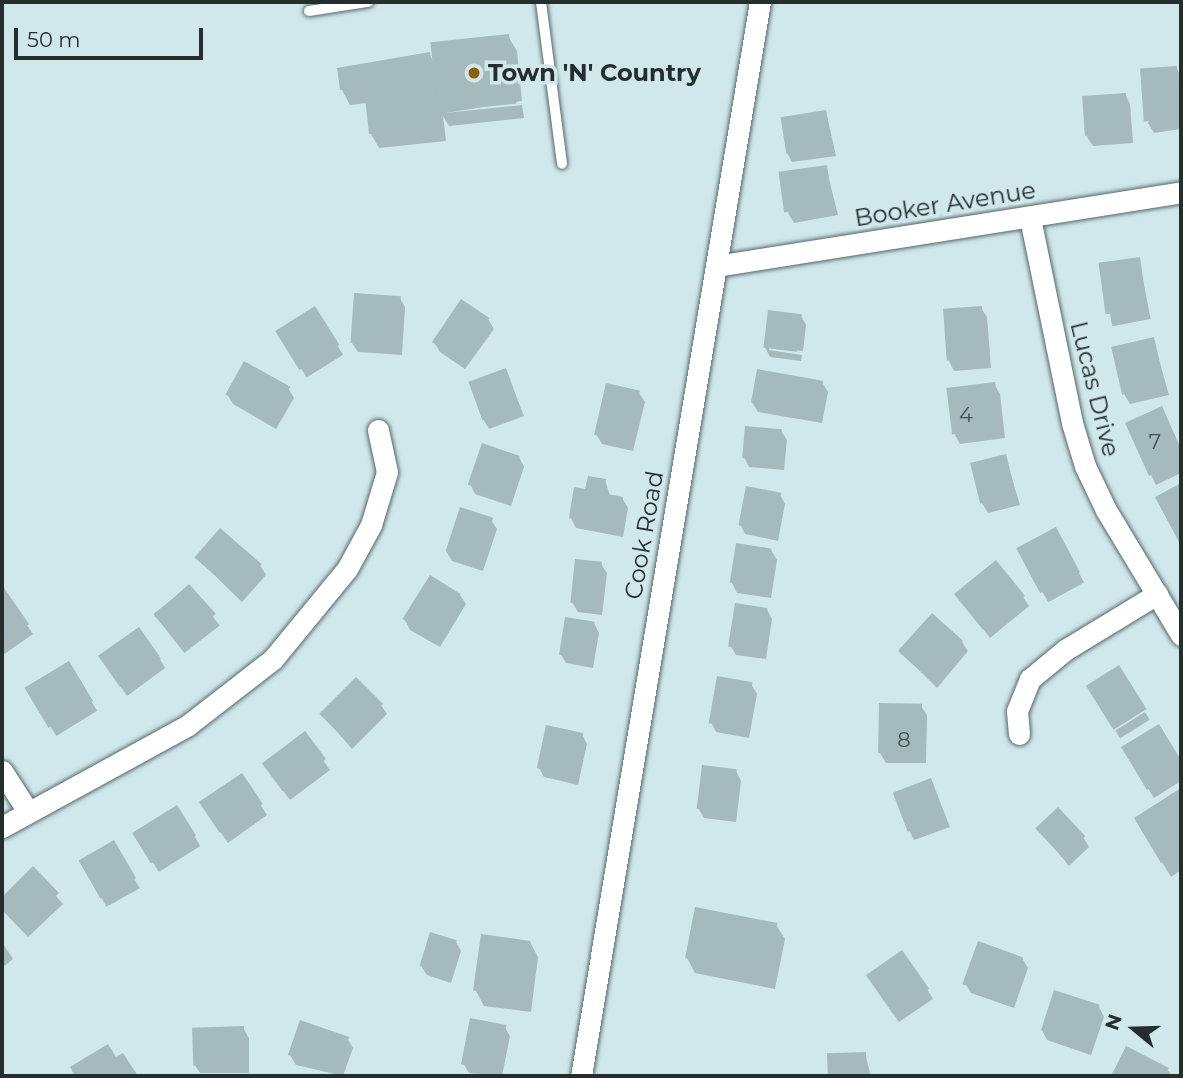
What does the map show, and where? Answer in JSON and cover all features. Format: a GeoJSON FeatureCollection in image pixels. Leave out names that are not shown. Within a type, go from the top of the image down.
{"type":"FeatureCollection","features":[{"type":"Feature","properties":{"kind":"street","name":"Cook Road"},"geometry":{"type":"LineString","coordinates":[[581,1076],[760,2]]}},
{"type":"Feature","properties":{"kind":"street","name":"Booker Avenue"},"geometry":{"type":"LineString","coordinates":[[716,266],[1181,192]]}},
{"type":"Feature","properties":{"kind":"street","name":"Lucas Drive"},"geometry":{"type":"LineString","coordinates":[[1030,218],[1072,424],[1085,466],[1181,635]]}},
{"type":"Feature","properties":{"kind":"street"},"geometry":{"type":"LineString","coordinates":[[2,827],[27,810],[188,725],[273,659],[347,569],[371,525],[387,472],[378,430]]}},
{"type":"Feature","properties":{"kind":"street"},"geometry":{"type":"LineString","coordinates":[[1018,734],[1017,711],[1030,679],[1065,650],[1157,594]]}},
{"type":"Feature","properties":{"kind":"street"},"geometry":{"type":"LineString","coordinates":[[2,771],[27,810]]}},
{"type":"Feature","properties":{"kind":"lane"},"geometry":{"type":"LineString","coordinates":[[309,11],[368,2]]}},
{"type":"Feature","properties":{"kind":"lane"},"geometry":{"type":"LineString","coordinates":[[541,2],[562,164]]}},
{"type":"Feature","properties":{"kind":"building","name":"Town 'N' Country"},"geometry":{"type":"Polygon","coordinates":[[[509,34],[516,104],[438,112],[430,42],[509,34]]]}},
{"type":"Feature","properties":{"kind":"building"},"geometry":{"type":"Polygon","coordinates":[[[430,52],[439,126],[369,134],[364,88],[340,90],[337,68],[430,52]]]}},
{"type":"Feature","properties":{"kind":"building"},"geometry":{"type":"Polygon","coordinates":[[[1177,66],[1181,119],[1144,121],[1140,69],[1177,66]]]}},
{"type":"Feature","properties":{"kind":"building"},"geometry":{"type":"Polygon","coordinates":[[[1126,93],[1129,133],[1085,136],[1082,96],[1126,93]]]}},
{"type":"Feature","properties":{"kind":"building"},"geometry":{"type":"Polygon","coordinates":[[[826,110],[832,147],[786,154],[781,117],[826,110]]]}},
{"type":"Feature","properties":{"kind":"building"},"geometry":{"type":"Polygon","coordinates":[[[827,165],[833,206],[784,212],[778,172],[827,165]]]}},
{"type":"Feature","properties":{"kind":"building"},"geometry":{"type":"Polygon","coordinates":[[[1140,257],[1147,308],[1106,314],[1098,263],[1140,257]]]}},
{"type":"Feature","properties":{"kind":"building"},"geometry":{"type":"Polygon","coordinates":[[[354,293],[401,296],[397,346],[351,343],[354,293]]]}},
{"type":"Feature","properties":{"kind":"building"},"geometry":{"type":"Polygon","coordinates":[[[461,299],[489,318],[460,361],[432,342],[461,299]]]}},
{"type":"Feature","properties":{"kind":"building"},"geometry":{"type":"Polygon","coordinates":[[[315,306],[339,345],[300,370],[275,331],[315,306]]]}},
{"type":"Feature","properties":{"kind":"building"},"geometry":{"type":"Polygon","coordinates":[[[982,306],[986,358],[947,361],[943,309],[982,306]]]}},
{"type":"Feature","properties":{"kind":"building"},"geometry":{"type":"Polygon","coordinates":[[[768,310],[802,314],[797,352],[763,348],[768,310]]]}},
{"type":"Feature","properties":{"kind":"building"},"geometry":{"type":"Polygon","coordinates":[[[1154,337],[1165,385],[1122,395],[1111,347],[1154,337]]]}},
{"type":"Feature","properties":{"kind":"building"},"geometry":{"type":"Polygon","coordinates":[[[244,361],[290,387],[272,420],[226,394],[244,361]]]}},
{"type":"Feature","properties":{"kind":"building"},"geometry":{"type":"Polygon","coordinates":[[[506,368],[520,407],[482,420],[468,382],[506,368]]]}},
{"type":"Feature","properties":{"kind":"building"},"geometry":{"type":"Polygon","coordinates":[[[757,369],[823,381],[817,414],[751,402],[757,369]]]}},
{"type":"Feature","properties":{"kind":"building"},"geometry":{"type":"Polygon","coordinates":[[[995,382],[1001,429],[952,435],[946,388],[995,382]]]}},
{"type":"Feature","properties":{"kind":"building"},"geometry":{"type":"Polygon","coordinates":[[[606,383],[640,391],[628,443],[594,435],[606,383]]]}},
{"type":"Feature","properties":{"kind":"building"},"geometry":{"type":"Polygon","coordinates":[[[1162,406],[1181,449],[1181,461],[1149,476],[1125,423],[1162,406]]]}},
{"type":"Feature","properties":{"kind":"building"},"geometry":{"type":"Polygon","coordinates":[[[745,426],[782,429],[779,461],[742,458],[745,426]]]}},
{"type":"Feature","properties":{"kind":"building"},"geometry":{"type":"Polygon","coordinates":[[[482,443],[520,456],[505,498],[468,485],[482,443]]]}},
{"type":"Feature","properties":{"kind":"building"},"geometry":{"type":"Polygon","coordinates":[[[1006,454],[1016,495],[980,504],[970,463],[1006,454]]]}},
{"type":"Feature","properties":{"kind":"building"},"geometry":{"type":"Polygon","coordinates":[[[588,476],[606,479],[603,493],[623,497],[618,528],[569,518],[574,487],[585,489],[588,476]]]}},
{"type":"Feature","properties":{"kind":"building"},"geometry":{"type":"Polygon","coordinates":[[[1181,483],[1181,540],[1179,542],[1155,497],[1181,483]]]}},
{"type":"Feature","properties":{"kind":"building"},"geometry":{"type":"Polygon","coordinates":[[[746,486],[781,493],[774,532],[738,525],[746,486]]]}},
{"type":"Feature","properties":{"kind":"building"},"geometry":{"type":"Polygon","coordinates":[[[460,507],[493,518],[479,562],[446,551],[460,507]]]}},
{"type":"Feature","properties":{"kind":"building"},"geometry":{"type":"Polygon","coordinates":[[[1056,527],[1080,572],[1040,593],[1016,548],[1056,527]]]}},
{"type":"Feature","properties":{"kind":"building"},"geometry":{"type":"Polygon","coordinates":[[[220,528],[262,564],[236,594],[194,557],[220,528]]]}},
{"type":"Feature","properties":{"kind":"building"},"geometry":{"type":"Polygon","coordinates":[[[736,543],[772,549],[765,588],[730,583],[736,543]]]}},
{"type":"Feature","properties":{"kind":"building"},"geometry":{"type":"Polygon","coordinates":[[[575,559],[602,562],[597,606],[570,603],[575,559]]]}},
{"type":"Feature","properties":{"kind":"building"},"geometry":{"type":"Polygon","coordinates":[[[996,560],[1025,596],[983,630],[954,594],[996,560]]]}},
{"type":"Feature","properties":{"kind":"building"},"geometry":{"type":"Polygon","coordinates":[[[430,575],[461,594],[433,638],[402,619],[430,575]]]}},
{"type":"Feature","properties":{"kind":"building"},"geometry":{"type":"Polygon","coordinates":[[[189,584],[216,614],[181,645],[154,615],[189,584]]]}},
{"type":"Feature","properties":{"kind":"building"},"geometry":{"type":"Polygon","coordinates":[[[2,585],[29,624],[2,643],[2,585]]]}},
{"type":"Feature","properties":{"kind":"building"},"geometry":{"type":"Polygon","coordinates":[[[735,603],[768,608],[761,652],[728,646],[735,603]]]}},
{"type":"Feature","properties":{"kind":"building"},"geometry":{"type":"Polygon","coordinates":[[[932,613],[963,641],[929,679],[898,651],[932,613]]]}},
{"type":"Feature","properties":{"kind":"building"},"geometry":{"type":"Polygon","coordinates":[[[565,617],[595,622],[589,659],[559,655],[565,617]]]}},
{"type":"Feature","properties":{"kind":"building"},"geometry":{"type":"Polygon","coordinates":[[[139,627],[161,658],[120,687],[98,656],[139,627]]]}},
{"type":"Feature","properties":{"kind":"building"},"geometry":{"type":"Polygon","coordinates":[[[69,661],[93,701],[49,728],[24,688],[69,661]]]}},
{"type":"Feature","properties":{"kind":"building"},"geometry":{"type":"Polygon","coordinates":[[[1119,665],[1147,709],[1113,730],[1086,686],[1119,665]]]}},
{"type":"Feature","properties":{"kind":"building"},"geometry":{"type":"Polygon","coordinates":[[[717,676],[752,682],[744,730],[709,723],[717,676]]]}},
{"type":"Feature","properties":{"kind":"building"},"geometry":{"type":"Polygon","coordinates":[[[356,677],[383,704],[346,741],[319,714],[356,677]]]}},
{"type":"Feature","properties":{"kind":"building"},"geometry":{"type":"Polygon","coordinates":[[[879,703],[922,704],[921,754],[878,753],[879,703]]]}},
{"type":"Feature","properties":{"kind":"building"},"geometry":{"type":"Polygon","coordinates":[[[1159,724],[1181,760],[1181,768],[1147,790],[1121,747],[1159,724]]]}},
{"type":"Feature","properties":{"kind":"building"},"geometry":{"type":"Polygon","coordinates":[[[546,725],[583,733],[574,776],[537,768],[546,725]]]}},
{"type":"Feature","properties":{"kind":"building"},"geometry":{"type":"Polygon","coordinates":[[[305,731],[326,759],[283,791],[262,763],[305,731]]]}},
{"type":"Feature","properties":{"kind":"building"},"geometry":{"type":"Polygon","coordinates":[[[702,765],[737,769],[731,813],[697,809],[702,765]]]}},
{"type":"Feature","properties":{"kind":"building"},"geometry":{"type":"Polygon","coordinates":[[[242,773],[263,804],[220,833],[199,802],[242,773]]]}},
{"type":"Feature","properties":{"kind":"building"},"geometry":{"type":"Polygon","coordinates":[[[931,778],[946,817],[908,832],[893,793],[931,778]]]}},
{"type":"Feature","properties":{"kind":"building"},"geometry":{"type":"Polygon","coordinates":[[[1181,788],[1181,851],[1161,863],[1134,818],[1181,788]]]}},
{"type":"Feature","properties":{"kind":"building"},"geometry":{"type":"Polygon","coordinates":[[[177,805],[196,836],[151,864],[132,833],[177,805]]]}},
{"type":"Feature","properties":{"kind":"building"},"geometry":{"type":"Polygon","coordinates":[[[1058,807],[1085,836],[1063,857],[1035,828],[1058,807]]]}},
{"type":"Feature","properties":{"kind":"building"},"geometry":{"type":"Polygon","coordinates":[[[114,840],[136,878],[100,899],[78,860],[114,840]]]}},
{"type":"Feature","properties":{"kind":"building"},"geometry":{"type":"Polygon","coordinates":[[[33,866],[59,893],[22,929],[2,908],[2,897],[33,866]]]}},
{"type":"Feature","properties":{"kind":"building"},"geometry":{"type":"Polygon","coordinates":[[[695,907],[777,923],[768,974],[685,958],[695,907]]]}},
{"type":"Feature","properties":{"kind":"building"},"geometry":{"type":"Polygon","coordinates":[[[430,932],[457,940],[447,974],[420,965],[430,932]]]}},
{"type":"Feature","properties":{"kind":"building"},"geometry":{"type":"Polygon","coordinates":[[[481,934],[531,941],[523,997],[473,990],[481,934]]]}},
{"type":"Feature","properties":{"kind":"building"},"geometry":{"type":"Polygon","coordinates":[[[978,941],[1023,957],[1007,1001],[962,984],[978,941]]]}},
{"type":"Feature","properties":{"kind":"building"},"geometry":{"type":"Polygon","coordinates":[[[902,950],[929,989],[893,1014],[866,975],[902,950]]]}},
{"type":"Feature","properties":{"kind":"building"},"geometry":{"type":"Polygon","coordinates":[[[1054,990],[1100,1005],[1087,1045],[1041,1030],[1054,990]]]}},
{"type":"Feature","properties":{"kind":"building"},"geometry":{"type":"Polygon","coordinates":[[[470,1018],[506,1025],[497,1071],[461,1064],[470,1018]]]}},
{"type":"Feature","properties":{"kind":"building"},"geometry":{"type":"Polygon","coordinates":[[[300,1020],[349,1037],[337,1072],[288,1055],[300,1020]]]}},
{"type":"Feature","properties":{"kind":"building"},"geometry":{"type":"Polygon","coordinates":[[[244,1026],[245,1064],[193,1066],[192,1028],[244,1026]]]}},
{"type":"Feature","properties":{"kind":"building"},"geometry":{"type":"Polygon","coordinates":[[[108,1044],[116,1057],[123,1053],[138,1076],[75,1076],[70,1067],[108,1044]]]}},
{"type":"Feature","properties":{"kind":"building"},"geometry":{"type":"Polygon","coordinates":[[[1126,1046],[1169,1068],[1164,1076],[1111,1076],[1126,1046]]]}},
{"type":"Feature","properties":{"kind":"building"},"geometry":{"type":"Polygon","coordinates":[[[866,1052],[867,1076],[828,1076],[827,1053],[866,1052]]]}},
{"type":"Feature","properties":{"kind":"place","name":"Town 'N' Country"},"geometry":{"type":"Point","coordinates":[474,73]}}]}
